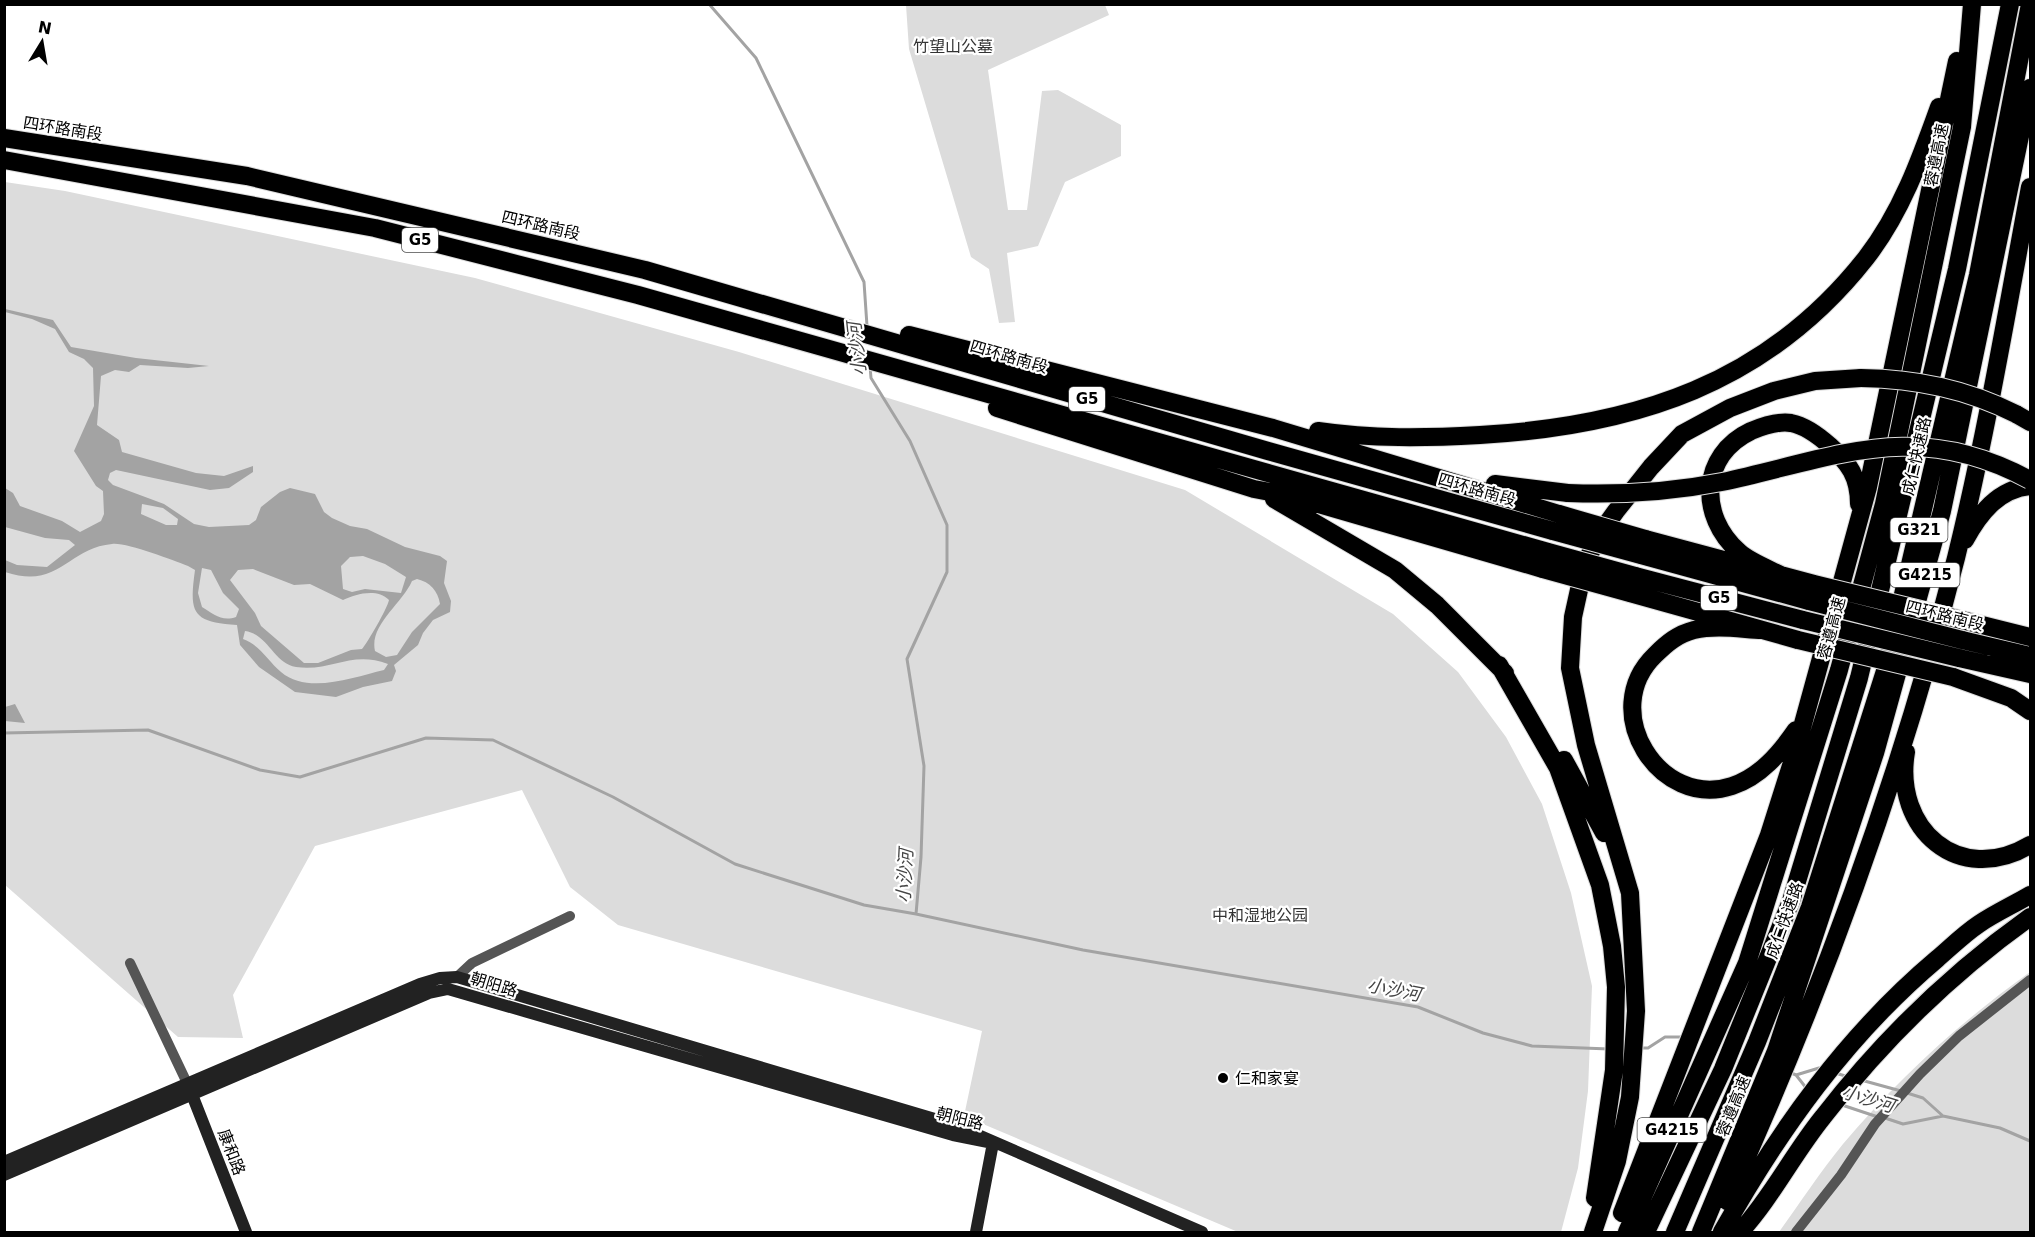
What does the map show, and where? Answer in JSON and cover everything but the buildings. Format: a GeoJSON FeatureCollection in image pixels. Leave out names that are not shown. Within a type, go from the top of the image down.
{"type":"FeatureCollection","features":[{"type":"Feature","properties":{"kind":"highway","name":"成仁快速路"},"geometry":{"type":"LineString","coordinates":[[1646,1233],[1723,1069],[1791,901],[1859,678],[1958,269],[2010,4]]}},
{"type":"Feature","properties":{"kind":"highway","name":"成仁快速路"},"geometry":{"type":"LineString","coordinates":[[1675,1233],[1757,1042],[1810,908],[1885,671],[1978,275],[2030,4]]}},
{"type":"Feature","properties":{"kind":"highway"},"geometry":{"type":"LineString","coordinates":[[901,339],[1301,433],[1417,439],[1528,432],[1600,421],[1646,410],[1697,390],[1745,366],[1827,303],[1867,257],[1892,218],[1915,173],[1971,13]]}},
{"type":"Feature","properties":{"kind":"highway","name":"蓉遵高速"},"geometry":{"type":"LineString","coordinates":[[1619,1232],[1747,963],[1773,887],[1839,670],[1884,504],[1962,127],[1971,13]]}},
{"type":"Feature","properties":{"kind":"highway"},"geometry":{"type":"LineString","coordinates":[[1619,1232],[1769,834],[1805,716],[1860,516],[1912,287],[1958,54]]}},
{"type":"Feature","properties":{"kind":"highway","name":"蓉遵高速"},"geometry":{"type":"LineString","coordinates":[[1701,1233],[1783,1054],[1875,753],[1942,511],[2031,88]]}},
{"type":"Feature","properties":{"kind":"highway","name":"四环路南段"},"geometry":{"type":"LineString","coordinates":[[4,138],[247,176],[645,270],[820,316],[1294,459],[1556,523],[1811,592],[2031,674]]}},
{"type":"Feature","properties":{"kind":"highway","name":"G5"},"geometry":{"type":"LineString","coordinates":[[4,160],[375,228],[638,295],[909,376]]}},
{"type":"Feature","properties":{"kind":"highway"},"geometry":{"type":"LineString","coordinates":[[1713,1233],[1776,1089],[1783,1054],[1817,992],[1856,886],[1912,714],[1956,558],[2031,187]]}},
{"type":"Feature","properties":{"kind":"highway"},"geometry":{"type":"LineString","coordinates":[[909,376],[1254,489],[1288,493],[1395,570],[1437,605],[1498,665],[1528,703],[1570,770],[1622,868]]}},
{"type":"Feature","properties":{"kind":"highway","name":"四环路南段"},"geometry":{"type":"LineString","coordinates":[[909,376],[1262,471],[1288,493],[1632,585],[1803,621],[1961,649],[2031,656]]}},
{"type":"Feature","properties":{"kind":"highway"},"geometry":{"type":"LineString","coordinates":[[1590,1228],[1617,1161],[1630,1097],[1636,1011],[1630,893],[1586,745],[1570,668],[1573,617],[1584,567],[1598,537],[1651,467],[1682,434],[1730,408],[1774,391],[1815,381],[1861,378],[1900,379],[1945,386],[1985,399],[2024,418]]}},
{"type":"Feature","properties":{"kind":"highway"},"geometry":{"type":"LineString","coordinates":[[1860,516],[1859,487],[1849,462],[1815,433],[1791,423],[1764,425],[1744,435],[1727,448],[1714,468],[1709,498],[1719,526],[1739,552],[1811,592],[2025,634]]}},
{"type":"Feature","properties":{"kind":"highway"},"geometry":{"type":"LineString","coordinates":[[1301,433],[1393,463],[1556,523]]}},
{"type":"Feature","properties":{"kind":"highway"},"geometry":{"type":"LineString","coordinates":[[1393,463],[1523,490],[1606,494],[1678,489],[1722,482],[1824,455],[1870,447],[1925,446],[1965,452],[2000,464],[2031,480]]}},
{"type":"Feature","properties":{"kind":"highway"},"geometry":{"type":"LineString","coordinates":[[1956,558],[1979,515],[2006,492],[2031,486]]}},
{"type":"Feature","properties":{"kind":"highway"},"geometry":{"type":"LineString","coordinates":[[1643,547],[1783,576]]}},
{"type":"Feature","properties":{"kind":"highway"},"geometry":{"type":"LineString","coordinates":[[1632,585],[1762,630],[1798,640],[2031,694]]}},
{"type":"Feature","properties":{"kind":"highway"},"geometry":{"type":"LineString","coordinates":[[1762,630],[1721,628],[1694,630],[1671,640],[1647,663],[1633,696],[1632,719],[1640,744],[1652,761],[1674,780],[1702,788],[1731,787],[1757,773],[1784,748],[1805,716]]}},
{"type":"Feature","properties":{"kind":"highway"},"geometry":{"type":"LineString","coordinates":[[1498,665],[1558,768],[1600,885],[1612,946],[1616,1035],[1614,1070],[1590,1228]]}},
{"type":"Feature","properties":{"kind":"highway"},"geometry":{"type":"LineString","coordinates":[[1953,677],[2011,698],[2031,711]]}},
{"type":"Feature","properties":{"kind":"highway"},"geometry":{"type":"LineString","coordinates":[[1912,714],[1904,765],[1905,790],[1911,813],[1931,840],[1965,857],[1986,859],[2003,857],[2031,845]]}},
{"type":"Feature","properties":{"kind":"highway"},"geometry":{"type":"LineString","coordinates":[[1722,1233],[1752,1179],[1815,1087],[1873,1018],[1928,966],[2031,880]]}},
{"type":"Feature","properties":{"kind":"highway"},"geometry":{"type":"LineString","coordinates":[[1978,924],[2031,895]]}},
{"type":"Feature","properties":{"kind":"highway"},"geometry":{"type":"LineString","coordinates":[[1740,1233],[1766,1202],[1796,1153],[1825,1114],[1875,1058],[1950,981],[1989,947],[2031,917]]}},
{"type":"Feature","properties":{"kind":"main road","name":"朝阳路"},"geometry":{"type":"LineString","coordinates":[[4,1175],[189,1088],[420,984],[440,978],[457,977]]}},
{"type":"Feature","properties":{"kind":"main road"},"geometry":{"type":"LineString","coordinates":[[457,977],[955,1125],[1202,1233]]}},
{"type":"Feature","properties":{"kind":"main road","name":"朝阳路"},"geometry":{"type":"LineString","coordinates":[[4,1162],[429,993],[448,989],[953,1135],[993,1143]]}},
{"type":"Feature","properties":{"kind":"main road","name":"康和路"},"geometry":{"type":"LineString","coordinates":[[189,1088],[246,1233]]}},
{"type":"Feature","properties":{"kind":"main road"},"geometry":{"type":"LineString","coordinates":[[976,1233],[993,1143]]}},
{"type":"Feature","properties":{"kind":"street","name":"朝阳路"},"geometry":{"type":"LineString","coordinates":[[457,977],[472,963],[570,916]]}},
{"type":"Feature","properties":{"kind":"street"},"geometry":{"type":"LineString","coordinates":[[130,963],[189,1088]]}},
{"type":"Feature","properties":{"kind":"street"},"geometry":{"type":"LineString","coordinates":[[1796,1233],[1841,1175],[1875,1124],[1920,1074],[1959,1036],[2031,980]]}},
{"type":"Feature","properties":{"kind":"green space","name":"竹望山公墓"},"geometry":{"type":"Polygon","coordinates":[[[906,5],[1105,5],[1109,15],[988,70],[1008,210],[1027,210],[1042,91],[1058,90],[1121,125],[1121,156],[1065,182],[1038,246],[1007,253],[1015,322],[999,323],[989,269],[971,257],[909,49],[906,5]]]}},
{"type":"Feature","properties":{"kind":"green space","name":"中和湿地公园"},"geometry":{"type":"Polygon","coordinates":[[[5,182],[65,191],[475,278],[739,352],[1185,490],[1393,614],[1458,672],[1506,737],[1542,804],[1571,893],[1592,986],[1588,1091],[1578,1168],[1561,1232],[1238,1232],[964,1116],[982,1031],[618,925],[570,887],[522,790],[315,846],[233,995],[243,1038],[178,1037],[5,885],[5,182]]]}},
{"type":"Feature","properties":{"kind":"green space"},"geometry":{"type":"Polygon","coordinates":[[[2030,972],[2030,1232],[1779,1232],[1835,1155],[1886,1096],[1955,1031],[2030,972]]]}},
{"type":"Feature","properties":{"kind":"shaded area"},"geometry":{"type":"Polygon","coordinates":[[[5,309],[53,320],[71,347],[136,358],[209,366],[188,368],[140,365],[129,372],[115,370],[101,376],[97,425],[119,440],[122,452],[196,473],[224,476],[253,466],[253,472],[229,488],[210,490],[116,470],[110,473],[108,480],[113,485],[164,504],[194,524],[209,527],[249,525],[256,520],[261,507],[280,492],[290,488],[315,494],[324,512],[332,518],[350,526],[367,529],[405,547],[440,556],[447,561],[444,583],[451,601],[450,612],[433,620],[423,633],[418,645],[394,665],[396,671],[392,681],[363,687],[336,697],[295,692],[259,667],[240,645],[237,625],[222,624],[202,618],[194,606],[195,570],[188,566],[138,548],[112,544],[97,547],[39,576],[5,572],[5,560],[17,565],[47,567],[75,545],[69,540],[45,538],[5,527],[5,488],[13,493],[20,506],[62,521],[80,532],[101,521],[104,514],[103,491],[96,486],[74,451],[94,406],[93,368],[84,359],[69,352],[55,329],[32,319],[5,312],[5,309]],[[142,504],[141,514],[166,525],[177,525],[178,519],[163,508],[142,504]],[[363,556],[350,557],[341,566],[343,589],[352,592],[365,589],[401,593],[406,577],[385,564],[363,556]],[[202,568],[198,593],[202,607],[226,619],[236,617],[239,609],[223,593],[211,570],[202,568]],[[253,569],[238,570],[230,580],[255,613],[261,626],[304,663],[318,663],[351,650],[362,649],[389,600],[373,593],[360,594],[343,600],[310,584],[294,585],[253,569]],[[422,580],[412,581],[381,623],[374,641],[375,651],[386,657],[397,655],[412,632],[440,604],[433,588],[422,580]],[[245,631],[243,639],[281,672],[292,679],[304,682],[345,680],[384,670],[388,664],[363,659],[320,667],[296,667],[282,661],[260,637],[245,631]]]}},
{"type":"Feature","properties":{"kind":"shaded area"},"geometry":{"type":"Polygon","coordinates":[[[15,704],[25,723],[5,721],[5,707],[15,704]]]}},
{"type":"Feature","properties":{"kind":"waterway","name":"小沙河"},"geometry":{"type":"LineString","coordinates":[[709,4],[756,58],[864,282],[867,326]]}},
{"type":"Feature","properties":{"kind":"waterway","name":"小沙河"},"geometry":{"type":"LineString","coordinates":[[870,366],[871,378],[910,441],[947,525],[947,572],[907,659],[924,766],[921,857],[916,914],[1083,950],[1418,1007],[1483,1033],[1532,1046],[1609,1049]]}},
{"type":"Feature","properties":{"kind":"waterway"},"geometry":{"type":"LineString","coordinates":[[4,733],[148,730],[260,770],[300,777],[426,738],[493,740],[613,797],[735,864],[864,905],[916,914]]}},
{"type":"Feature","properties":{"kind":"waterway","name":"小沙河"},"geometry":{"type":"LineString","coordinates":[[1639,1048],[1648,1048],[1665,1037],[1684,1037]]}},
{"type":"Feature","properties":{"kind":"waterway","name":"小沙河"},"geometry":{"type":"LineString","coordinates":[[1796,1075],[1819,1068],[1823,1069]]}},
{"type":"Feature","properties":{"kind":"waterway","name":"小沙河"},"geometry":{"type":"LineString","coordinates":[[1789,1072],[1796,1075],[1807,1089]]}},
{"type":"Feature","properties":{"kind":"waterway","name":"小沙河"},"geometry":{"type":"LineString","coordinates":[[1835,1073],[1849,1077]]}},
{"type":"Feature","properties":{"kind":"waterway","name":"小沙河"},"geometry":{"type":"LineString","coordinates":[[1861,1080],[1901,1091]]}},
{"type":"Feature","properties":{"kind":"waterway","name":"小沙河"},"geometry":{"type":"LineString","coordinates":[[1907,1093],[1923,1098],[1943,1116]]}},
{"type":"Feature","properties":{"kind":"waterway","name":"小沙河"},"geometry":{"type":"LineString","coordinates":[[1842,1105],[1878,1117]]}},
{"type":"Feature","properties":{"kind":"waterway","name":"小沙河"},"geometry":{"type":"LineString","coordinates":[[1885,1118],[1903,1124],[1943,1116],[2000,1128],[2030,1141]]}},
{"type":"Feature","properties":{"kind":"place","name":"仁和家宴"},"geometry":{"type":"Point","coordinates":[1223,1078]}}]}
